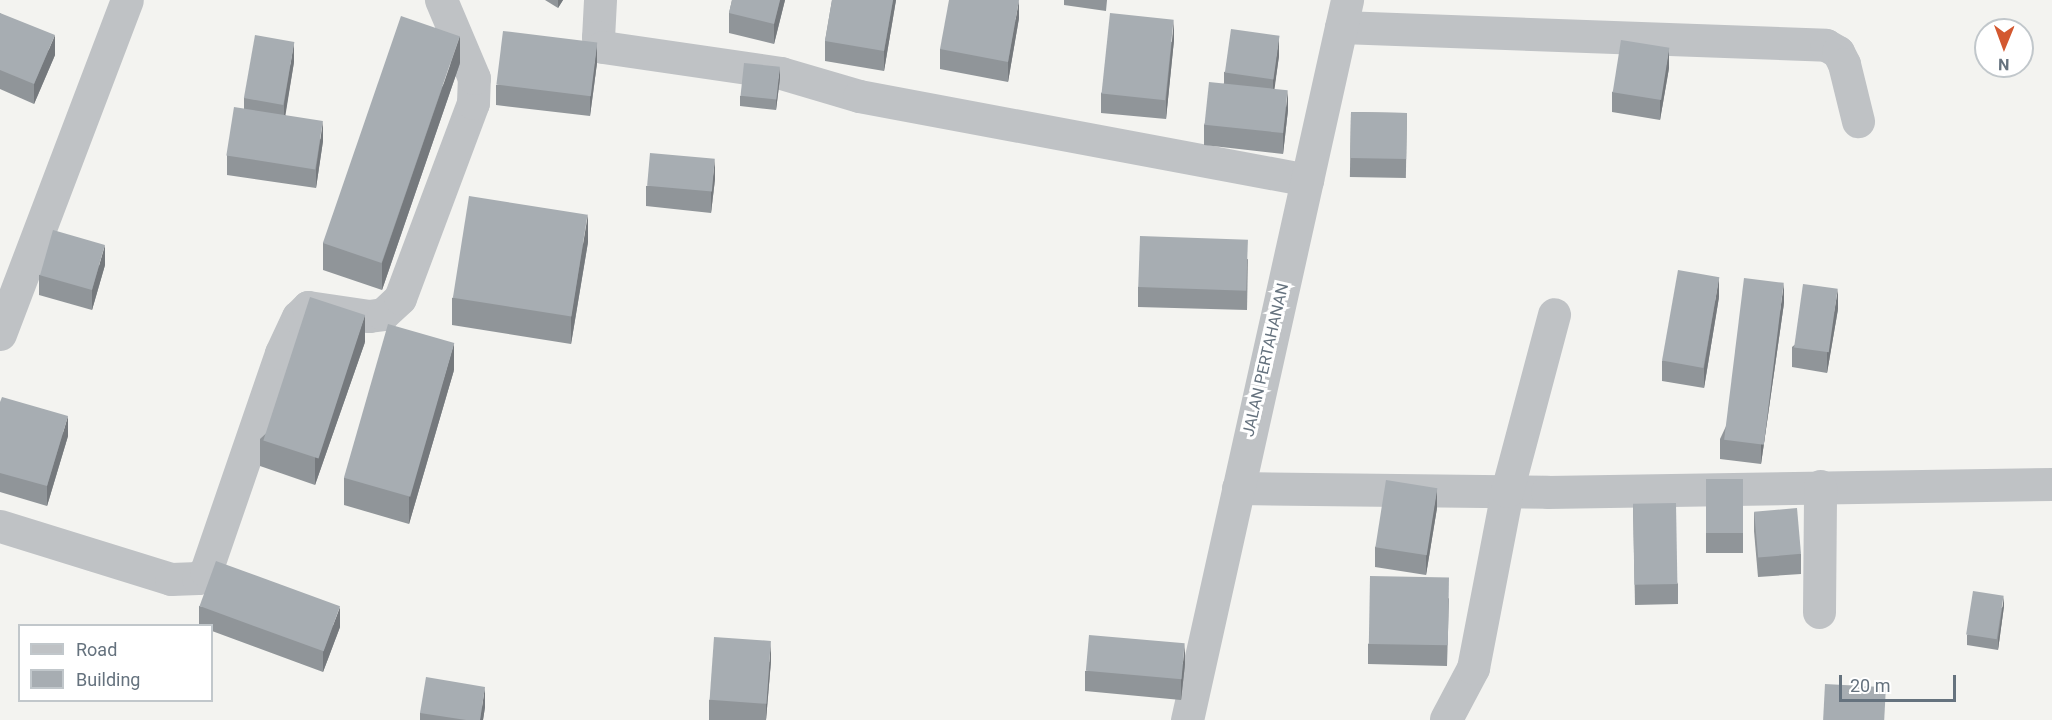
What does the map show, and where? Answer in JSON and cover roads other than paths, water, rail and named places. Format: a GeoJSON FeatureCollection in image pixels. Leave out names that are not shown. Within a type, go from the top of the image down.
{"type":"FeatureCollection","features":[{"type":"Feature","properties":{"kind":"street"},"geometry":{"type":"LineString","coordinates":[[0,334],[128,0]]}},
{"type":"Feature","properties":{"kind":"street"},"geometry":{"type":"LineString","coordinates":[[0,526],[171,579],[198,578],[206,571],[281,353],[298,317],[308,307],[369,316],[383,314],[400,298],[472,104],[474,78],[441,0]]}},
{"type":"Feature","properties":{"kind":"street"},"geometry":{"type":"LineString","coordinates":[[600,0],[597,37],[603,47],[781,73],[859,96],[1307,180]]}},
{"type":"Feature","properties":{"kind":"street"},"geometry":{"type":"LineString","coordinates":[[1344,14],[1826,45],[1838,52],[1844,64],[1858,121]]}},
{"type":"Feature","properties":{"kind":"street","name":"JALAN PERTAHANAN"},"geometry":{"type":"LineString","coordinates":[[1187,720],[1344,14]]}},
{"type":"Feature","properties":{"kind":"street"},"geometry":{"type":"LineString","coordinates":[[1446,719],[1473,668],[1507,491],[1554,314]]}},
{"type":"Feature","properties":{"kind":"street"},"geometry":{"type":"LineString","coordinates":[[1238,488],[1507,491],[2052,484]]}},
{"type":"Feature","properties":{"kind":"street"},"geometry":{"type":"LineString","coordinates":[[1819,612],[1820,486]]}}]}
